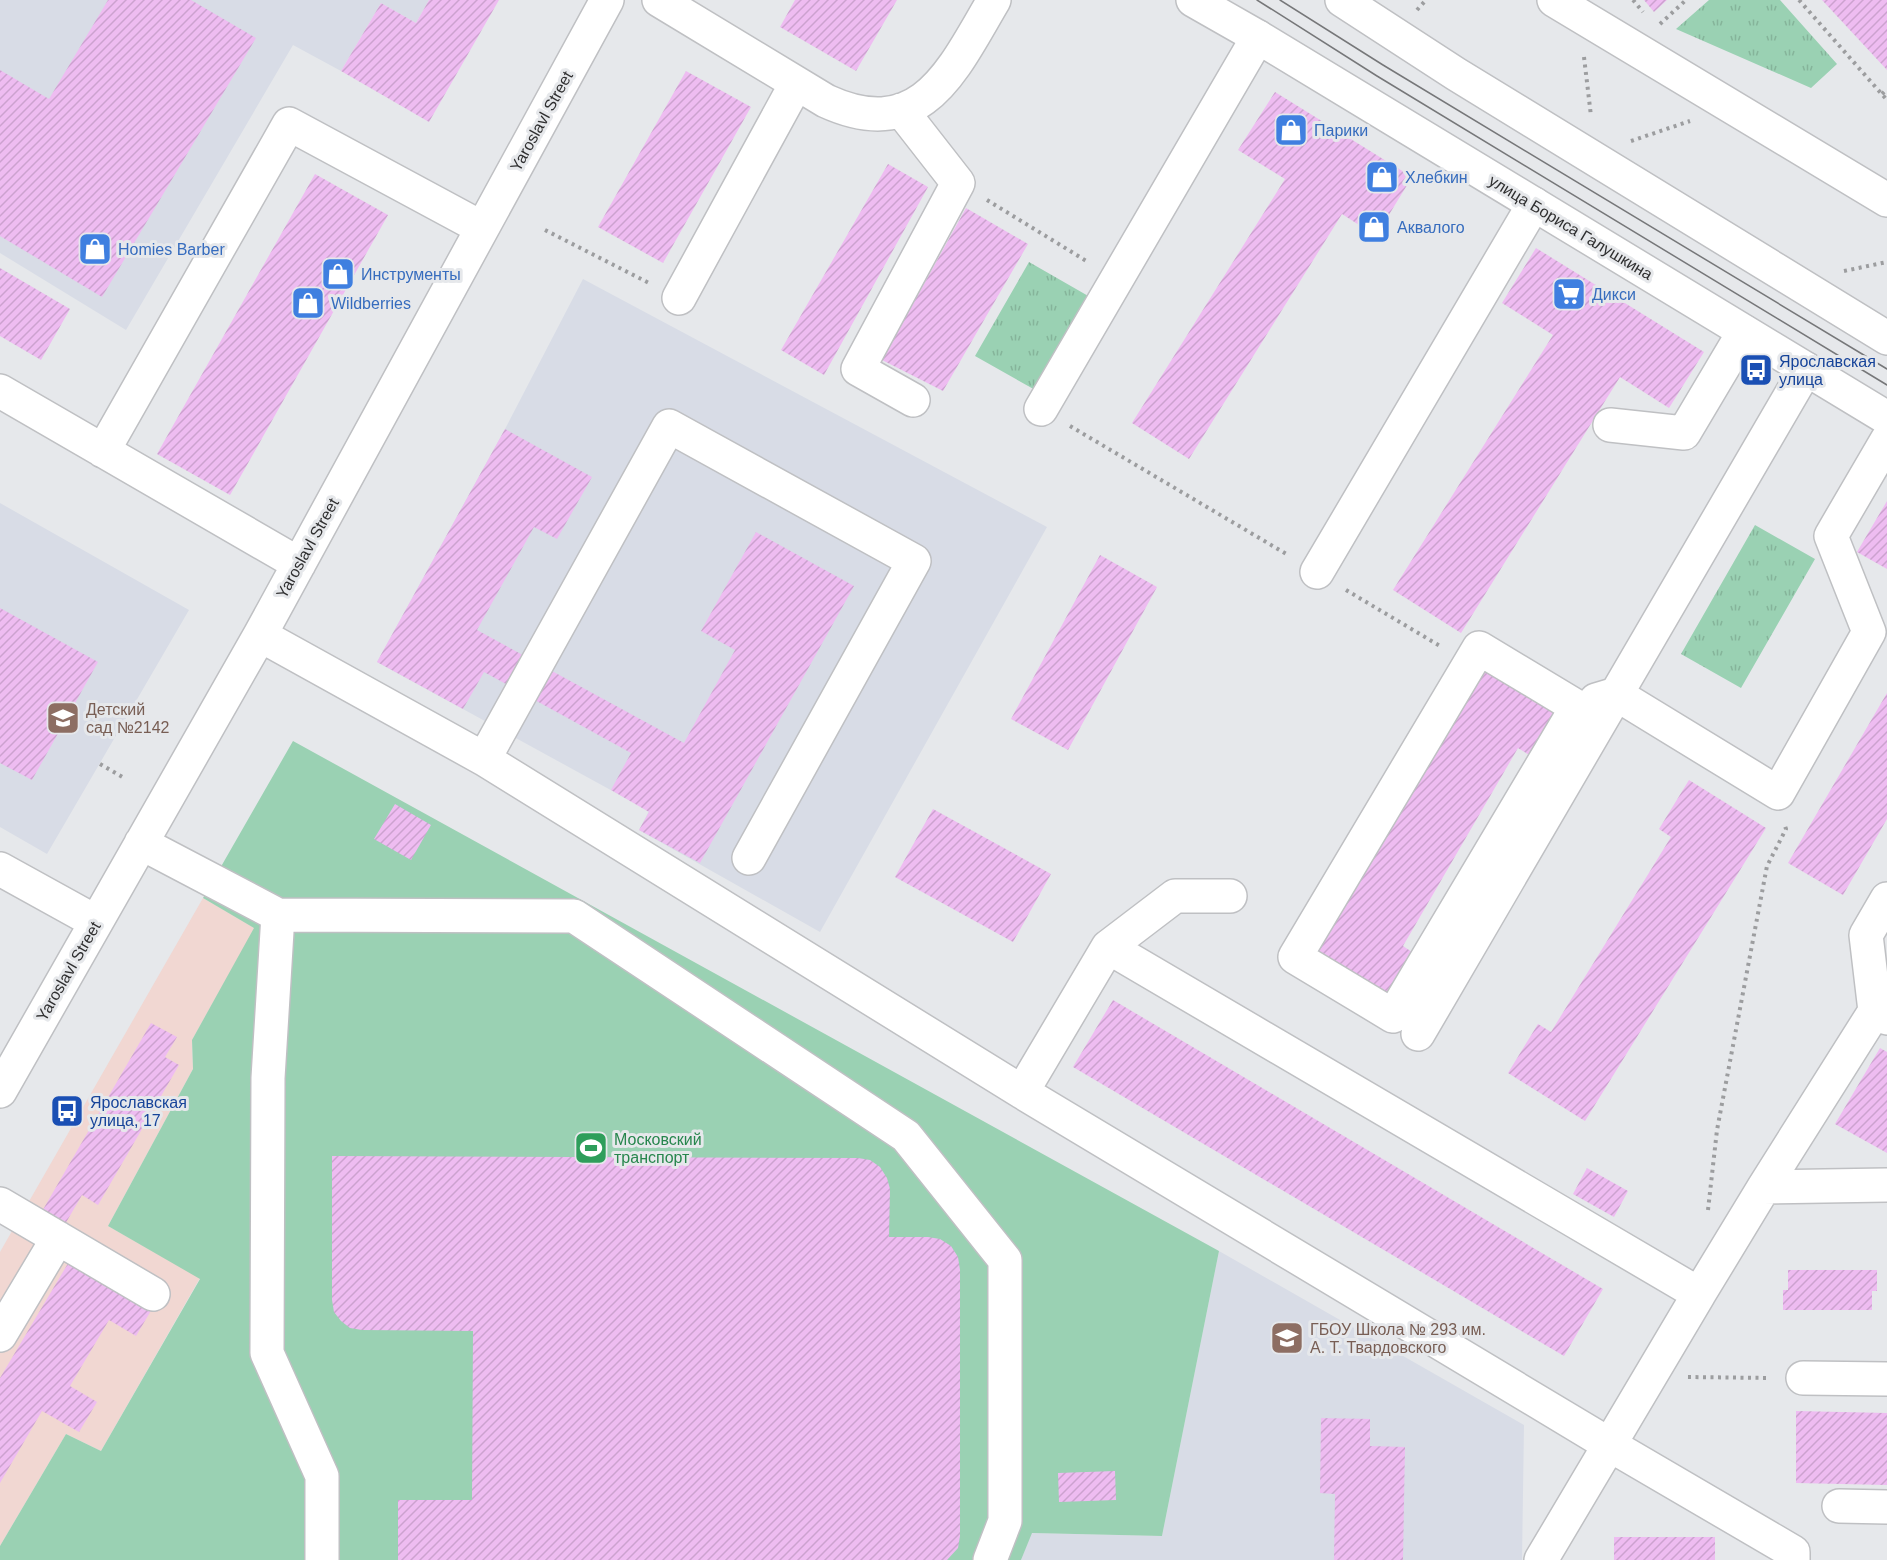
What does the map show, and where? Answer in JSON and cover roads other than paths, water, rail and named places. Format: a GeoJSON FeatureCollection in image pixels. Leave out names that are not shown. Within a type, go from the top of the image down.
{"type":"FeatureCollection","features":[{"type":"Feature","properties":{"kind":"main road","name":"Yaroslavl Street"},"geometry":{"type":"LineString","coordinates":[[0,1091],[260,635],[607,0]]}},
{"type":"Feature","properties":{"kind":"main road"},"geometry":{"type":"LineString","coordinates":[[659,0],[796,84],[847,111],[871,115],[901,110],[917,104],[936,89],[952,71],[994,0]]}},
{"type":"Feature","properties":{"kind":"main road","name":"улица Бориса Галушкина"},"geometry":{"type":"LineString","coordinates":[[1193,0],[1258,37],[1887,418]]}},
{"type":"Feature","properties":{"kind":"main road"},"geometry":{"type":"LineString","coordinates":[[1342,0],[1456,74],[1887,339]]}},
{"type":"Feature","properties":{"kind":"main road"},"geometry":{"type":"LineString","coordinates":[[1567,8],[1887,200]]}},
{"type":"Feature","properties":{"kind":"main road"},"geometry":{"type":"LineString","coordinates":[[1041,409],[1258,37]]}},
{"type":"Feature","properties":{"kind":"main road"},"geometry":{"type":"LineString","coordinates":[[679,298],[796,84]]}},
{"type":"Feature","properties":{"kind":"main road"},"geometry":{"type":"LineString","coordinates":[[901,110],[958,183],[858,369],[913,400]]}},
{"type":"Feature","properties":{"kind":"main road"},"geometry":{"type":"LineString","coordinates":[[103,451],[289,124],[482,228]]}},
{"type":"Feature","properties":{"kind":"main road"},"geometry":{"type":"LineString","coordinates":[[1317,572],[1534,204]]}},
{"type":"Feature","properties":{"kind":"main road"},"geometry":{"type":"LineString","coordinates":[[1610,425],[1684,434],[1744,332]]}},
{"type":"Feature","properties":{"kind":"main road"},"geometry":{"type":"LineString","coordinates":[[1418,1034],[1806,369]]}},
{"type":"Feature","properties":{"kind":"main road"},"geometry":{"type":"LineString","coordinates":[[0,391],[299,564]]}},
{"type":"Feature","properties":{"kind":"main road"},"geometry":{"type":"LineString","coordinates":[[484,759],[669,426],[914,561],[749,858]]}},
{"type":"Feature","properties":{"kind":"main road"},"geometry":{"type":"LineString","coordinates":[[1577,707],[1479,648],[1295,957],[1393,1016],[1577,707],[1616,694],[1778,793],[1869,632],[1831,536],[1887,440]]}},
{"type":"Feature","properties":{"kind":"main road"},"geometry":{"type":"LineString","coordinates":[[260,635],[484,759],[1022,1092],[1793,1552],[1792,1560]]}},
{"type":"Feature","properties":{"kind":"main road"},"geometry":{"type":"LineString","coordinates":[[141,843],[278,915],[574,916],[906,1136],[1005,1260],[1005,1521],[990,1560]]}},
{"type":"Feature","properties":{"kind":"main road"},"geometry":{"type":"LineString","coordinates":[[0,869],[96,922]]}},
{"type":"Feature","properties":{"kind":"main road"},"geometry":{"type":"LineString","coordinates":[[1022,1092],[1108,947],[1175,896],[1230,896]]}},
{"type":"Feature","properties":{"kind":"main road"},"geometry":{"type":"LineString","coordinates":[[1541,1560],[1764,1187],[1881,1015],[1866,935],[1887,899]]}},
{"type":"Feature","properties":{"kind":"main road"},"geometry":{"type":"LineString","coordinates":[[278,915],[268,1078],[267,1353],[322,1476],[321,1560]]}},
{"type":"Feature","properties":{"kind":"main road"},"geometry":{"type":"LineString","coordinates":[[1108,947],[1699,1294]]}},
{"type":"Feature","properties":{"kind":"main road"},"geometry":{"type":"LineString","coordinates":[[1764,1187],[1887,1185]]}},
{"type":"Feature","properties":{"kind":"main road"},"geometry":{"type":"LineString","coordinates":[[0,1204],[153,1294]]}},
{"type":"Feature","properties":{"kind":"main road"},"geometry":{"type":"LineString","coordinates":[[0,1335],[58,1238]]}},
{"type":"Feature","properties":{"kind":"main road"},"geometry":{"type":"LineString","coordinates":[[1803,1378],[1887,1379]]}},
{"type":"Feature","properties":{"kind":"main road"},"geometry":{"type":"LineString","coordinates":[[1839,1506],[1887,1507]]}},
{"type":"Feature","properties":{"kind":"tram line"},"geometry":{"type":"LineString","coordinates":[[1257,0],[1377,76],[1887,385]]}},
{"type":"Feature","properties":{"kind":"tram line"},"geometry":{"type":"LineString","coordinates":[[1280,0],[1383,65],[1887,369]]}},
{"type":"Feature","properties":{"kind":"place","name":"Парики"},"geometry":{"type":"Point","coordinates":[1291,130]}},
{"type":"Feature","properties":{"kind":"place","name":"Хлебкин"},"geometry":{"type":"Point","coordinates":[1382,177]}},
{"type":"Feature","properties":{"kind":"place","name":"Аквалого"},"geometry":{"type":"Point","coordinates":[1374,227]}},
{"type":"Feature","properties":{"kind":"place","name":"Homies Barber"},"geometry":{"type":"Point","coordinates":[95,249]}},
{"type":"Feature","properties":{"kind":"place","name":"Инструменты"},"geometry":{"type":"Point","coordinates":[338,274]}},
{"type":"Feature","properties":{"kind":"place","name":"Дикси"},"geometry":{"type":"Point","coordinates":[1569,294]}},
{"type":"Feature","properties":{"kind":"place","name":"Wildberries"},"geometry":{"type":"Point","coordinates":[308,303]}},
{"type":"Feature","properties":{"kind":"place","name":"Ярославская улица"},"geometry":{"type":"Point","coordinates":[1756,370]}},
{"type":"Feature","properties":{"kind":"place","name":"Детский сад №2142"},"geometry":{"type":"Point","coordinates":[63,718]}},
{"type":"Feature","properties":{"kind":"place","name":"Ярославская улица, 17"},"geometry":{"type":"Point","coordinates":[67,1111]}},
{"type":"Feature","properties":{"kind":"place","name":"Московский транспорт"},"geometry":{"type":"Point","coordinates":[591,1148]}},
{"type":"Feature","properties":{"kind":"place","name":"ГБОУ Школа № 293 им. А. Т. Твардовского"},"geometry":{"type":"Point","coordinates":[1287,1338]}}]}
